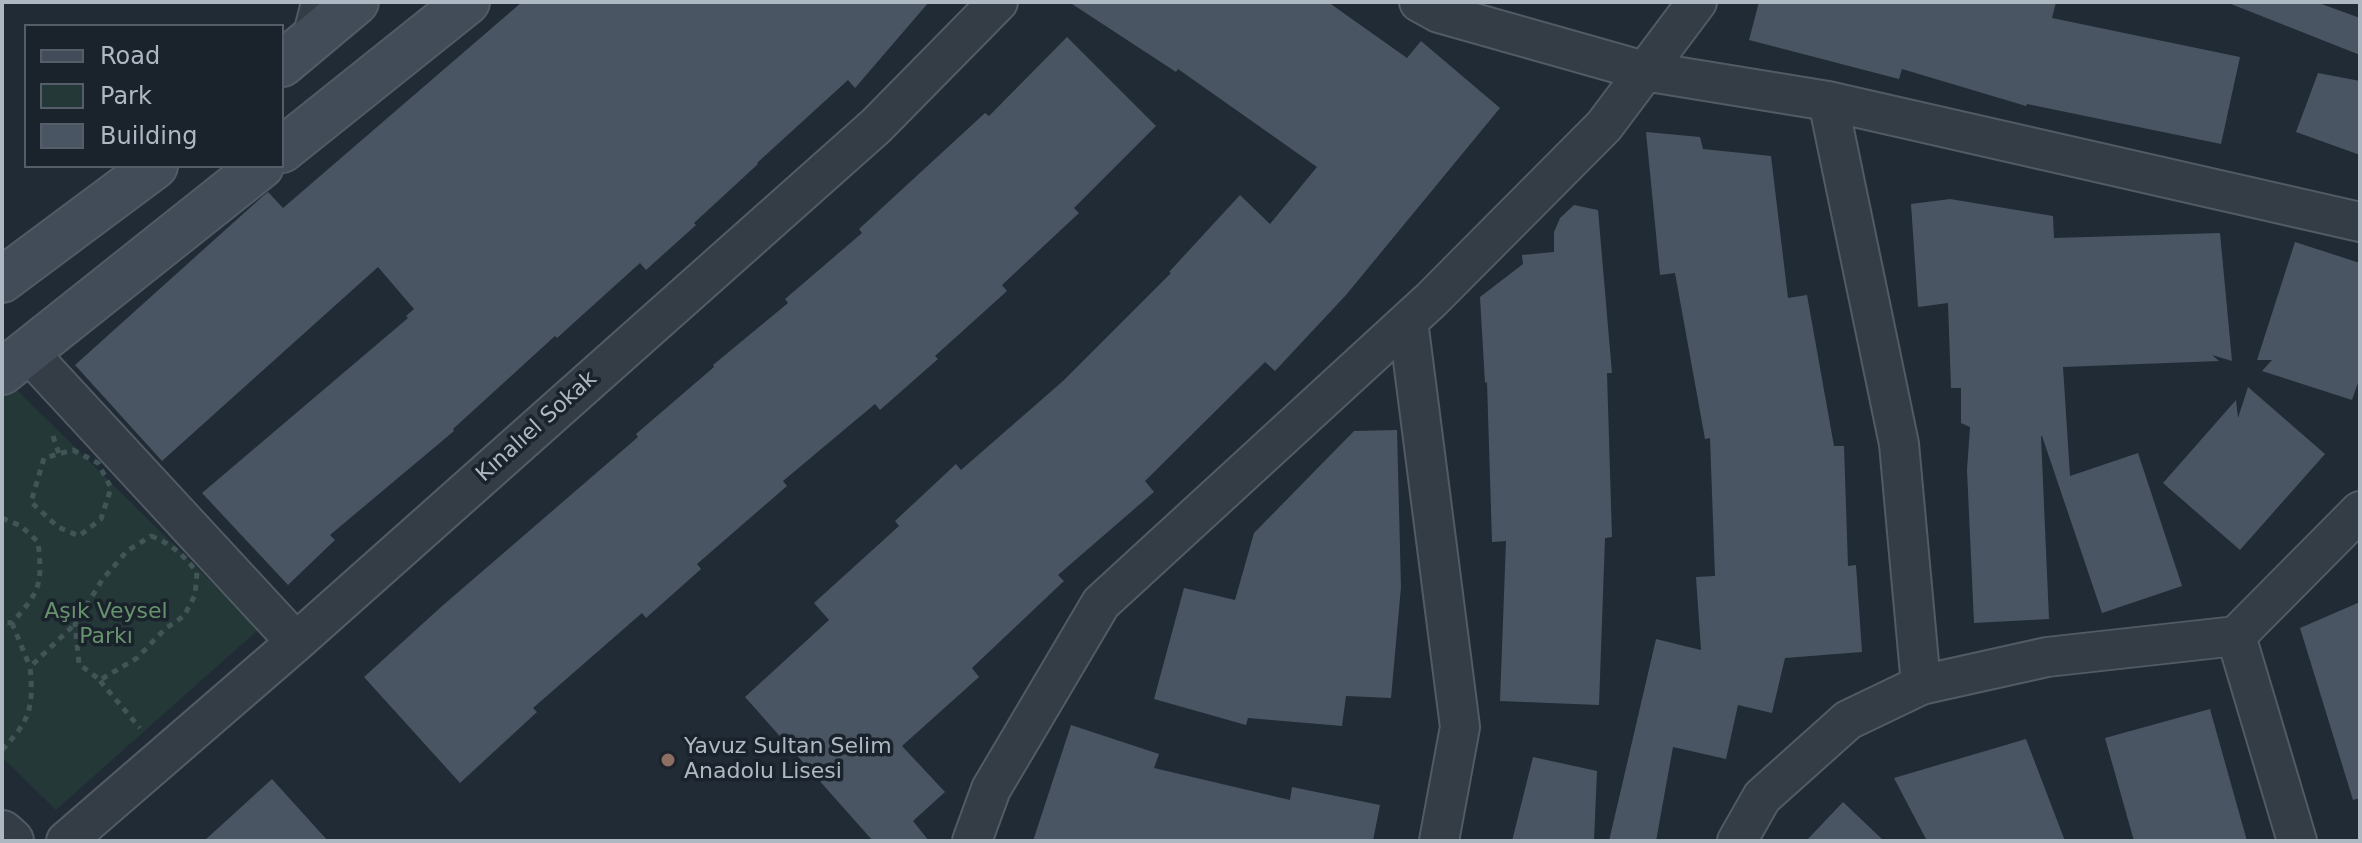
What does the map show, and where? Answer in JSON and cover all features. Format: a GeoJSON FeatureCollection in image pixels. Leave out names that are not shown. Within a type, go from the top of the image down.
{"type":"FeatureCollection","features":[{"type":"Feature","properties":{"kind":"main road"},"geometry":{"type":"LineString","coordinates":[[291,57],[356,2]]}},
{"type":"Feature","properties":{"kind":"main road"},"geometry":{"type":"LineString","coordinates":[[284,148],[467,2]]}},
{"type":"Feature","properties":{"kind":"main road"},"geometry":{"type":"LineString","coordinates":[[2,280],[152,168]]}},
{"type":"Feature","properties":{"kind":"main road"},"geometry":{"type":"LineString","coordinates":[[15,361],[258,168]]}},
{"type":"Feature","properties":{"kind":"street","name":"Kınalıel Sokak"},"geometry":{"type":"LineString","coordinates":[[66,841],[296,642],[876,126],[998,2]]}},
{"type":"Feature","properties":{"kind":"street"},"geometry":{"type":"LineString","coordinates":[[1419,2],[1439,13],[1644,71],[1828,101],[2360,222]]}},
{"type":"Feature","properties":{"kind":"street"},"geometry":{"type":"LineString","coordinates":[[972,841],[991,789],[1101,603],[1408,321],[1604,126],[1697,2]]}},
{"type":"Feature","properties":{"kind":"street"},"geometry":{"type":"LineString","coordinates":[[1828,101],[1899,444],[1921,685]]}},
{"type":"Feature","properties":{"kind":"street"},"geometry":{"type":"LineString","coordinates":[[1408,321],[1460,727],[1439,841]]}},
{"type":"Feature","properties":{"kind":"street"},"geometry":{"type":"LineString","coordinates":[[15,361],[296,642]]}},
{"type":"Feature","properties":{"kind":"street"},"geometry":{"type":"LineString","coordinates":[[1737,841],[1762,797],[1848,720],[1921,685],[2047,657],[2236,636],[2360,511]]}},
{"type":"Feature","properties":{"kind":"street"},"geometry":{"type":"LineString","coordinates":[[2236,636],[2297,841]]}},
{"type":"Feature","properties":{"kind":"street"},"geometry":{"type":"LineString","coordinates":[[2,833],[11,841]]}},
{"type":"Feature","properties":{"kind":"lane"},"geometry":{"type":"LineString","coordinates":[[291,57],[312,2]]}},
{"type":"Feature","properties":{"kind":"path"},"geometry":{"type":"LineString","coordinates":[[73,450],[98,463],[111,488],[101,519],[79,536],[58,527],[31,502],[44,458],[73,450]]}},
{"type":"Feature","properties":{"kind":"path"},"geometry":{"type":"LineString","coordinates":[[2,518],[21,526],[38,542],[42,572],[33,599],[12,623]]}},
{"type":"Feature","properties":{"kind":"path"},"geometry":{"type":"LineString","coordinates":[[30,667],[75,624],[102,580],[127,551],[151,536],[166,542],[183,555],[197,572],[195,595],[184,616],[165,629],[137,658],[100,680]]}},
{"type":"Feature","properties":{"kind":"path"},"geometry":{"type":"LineString","coordinates":[[2,622],[12,623]]}},
{"type":"Feature","properties":{"kind":"path"},"geometry":{"type":"LineString","coordinates":[[2,750],[24,726],[33,697],[30,667],[12,623]]}},
{"type":"Feature","properties":{"kind":"path"},"geometry":{"type":"LineString","coordinates":[[75,624],[79,664],[100,680],[163,757]]}},
{"type":"Feature","properties":{"kind":"green space","name":"Aşık Veysel Parkı"},"geometry":{"type":"Polygon","coordinates":[[[15,388],[259,629],[56,810],[2,757],[2,398],[15,388]]]}},
{"type":"Feature","properties":{"kind":"building"},"geometry":{"type":"Polygon","coordinates":[[[522,2],[929,2],[855,88],[848,80],[646,270],[640,263],[557,338],[555,336],[454,431],[330,535],[335,540],[288,585],[202,493],[408,318],[406,316],[414,309],[378,267],[162,461],[75,365],[263,196],[268,192],[283,208],[522,2]]]}},
{"type":"Feature","properties":{"kind":"building"},"geometry":{"type":"Polygon","coordinates":[[[1069,2],[1328,2],[1407,58],[1421,41],[1500,108],[1346,295],[1275,371],[1265,362],[1145,481],[1154,492],[1058,575],[1064,581],[972,668],[979,677],[902,746],[945,792],[913,821],[929,841],[873,841],[745,697],[829,620],[814,603],[899,526],[895,521],[956,464],[961,470],[1063,381],[1171,273],[1240,195],[1270,224],[1317,167],[1178,69],[1176,72],[1069,2]]]}},
{"type":"Feature","properties":{"kind":"building"},"geometry":{"type":"Polygon","coordinates":[[[1759,2],[2056,2],[2052,18],[2240,57],[2221,144],[2026,106],[1902,69],[1899,79],[1749,40],[1759,2]]]}},
{"type":"Feature","properties":{"kind":"building"},"geometry":{"type":"Polygon","coordinates":[[[2316,2],[2360,18],[2360,55],[2231,4],[2316,2]]]}},
{"type":"Feature","properties":{"kind":"building"},"geometry":{"type":"Polygon","coordinates":[[[1067,37],[1156,126],[1074,208],[1079,213],[1002,285],[1007,291],[935,356],[938,359],[880,410],[875,404],[783,481],[787,486],[697,564],[701,569],[646,618],[642,613],[533,708],[537,712],[460,783],[364,677],[638,437],[636,434],[713,365],[788,303],[785,299],[862,233],[859,229],[985,113],[989,116],[1067,37]]]}},
{"type":"Feature","properties":{"kind":"building"},"geometry":{"type":"Polygon","coordinates":[[[2318,73],[2360,81],[2360,155],[2296,132],[2318,73]]]}},
{"type":"Feature","properties":{"kind":"building"},"geometry":{"type":"Polygon","coordinates":[[[1646,132],[1700,137],[1703,149],[1771,156],[1788,298],[1807,295],[1834,446],[1844,446],[1848,566],[1856,565],[1862,652],[1785,658],[1772,713],[1738,705],[1726,759],[1673,747],[1656,841],[1609,841],[1656,639],[1701,650],[1696,577],[1715,576],[1710,438],[1705,439],[1675,273],[1660,275],[1646,132]]]}},
{"type":"Feature","properties":{"kind":"building"},"geometry":{"type":"Polygon","coordinates":[[[1950,199],[2053,216],[2054,238],[2220,233],[2232,361],[2212,355],[2219,361],[2063,367],[2070,476],[2138,453],[2182,586],[2102,613],[2041,436],[2049,619],[1974,623],[1967,470],[1970,427],[1961,423],[1961,388],[1951,388],[1948,303],[1918,307],[1911,204],[1950,199]]]}},
{"type":"Feature","properties":{"kind":"building"},"geometry":{"type":"Polygon","coordinates":[[[1574,205],[1598,210],[1612,373],[1607,373],[1612,537],[1605,538],[1599,705],[1500,701],[1506,541],[1492,542],[1487,382],[1480,297],[1523,264],[1522,255],[1554,252],[1554,232],[1560,218],[1574,205]]]}},
{"type":"Feature","properties":{"kind":"building"},"geometry":{"type":"Polygon","coordinates":[[[2295,242],[2360,263],[2360,377],[2352,400],[2262,371],[2272,360],[2257,360],[2295,242]]]}},
{"type":"Feature","properties":{"kind":"building"},"geometry":{"type":"Polygon","coordinates":[[[2248,387],[2325,454],[2240,550],[2163,483],[2236,400],[2238,418],[2248,387]]]}},
{"type":"Feature","properties":{"kind":"building"},"geometry":{"type":"Polygon","coordinates":[[[1397,430],[1401,587],[1391,698],[1346,696],[1342,726],[1248,718],[1246,725],[1154,699],[1184,588],[1235,600],[1254,533],[1354,431],[1397,430]]]}},
{"type":"Feature","properties":{"kind":"building"},"geometry":{"type":"Polygon","coordinates":[[[2360,602],[2360,798],[2353,800],[2300,628],[2360,602]]]}},
{"type":"Feature","properties":{"kind":"building"},"geometry":{"type":"Polygon","coordinates":[[[2210,709],[2247,841],[2134,841],[2105,738],[2210,709]]]}},
{"type":"Feature","properties":{"kind":"building"},"geometry":{"type":"Polygon","coordinates":[[[1071,725],[1159,754],[1154,768],[1290,800],[1292,787],[1380,805],[1373,841],[1033,841],[1071,725]]]}},
{"type":"Feature","properties":{"kind":"building"},"geometry":{"type":"Polygon","coordinates":[[[2026,739],[2065,841],[1927,841],[1894,778],[2026,739]]]}},
{"type":"Feature","properties":{"kind":"building"},"geometry":{"type":"Polygon","coordinates":[[[1533,757],[1597,771],[1594,841],[1512,841],[1533,757]]]}},
{"type":"Feature","properties":{"kind":"building"},"geometry":{"type":"Polygon","coordinates":[[[272,779],[328,841],[204,841],[272,779]]]}},
{"type":"Feature","properties":{"kind":"building"},"geometry":{"type":"Polygon","coordinates":[[[1843,802],[1884,841],[1806,841],[1843,802]]]}},
{"type":"Feature","properties":{"kind":"place","name":"Yavuz Sultan Selim Anadolu Lisesi"},"geometry":{"type":"Point","coordinates":[668,760]}}]}
